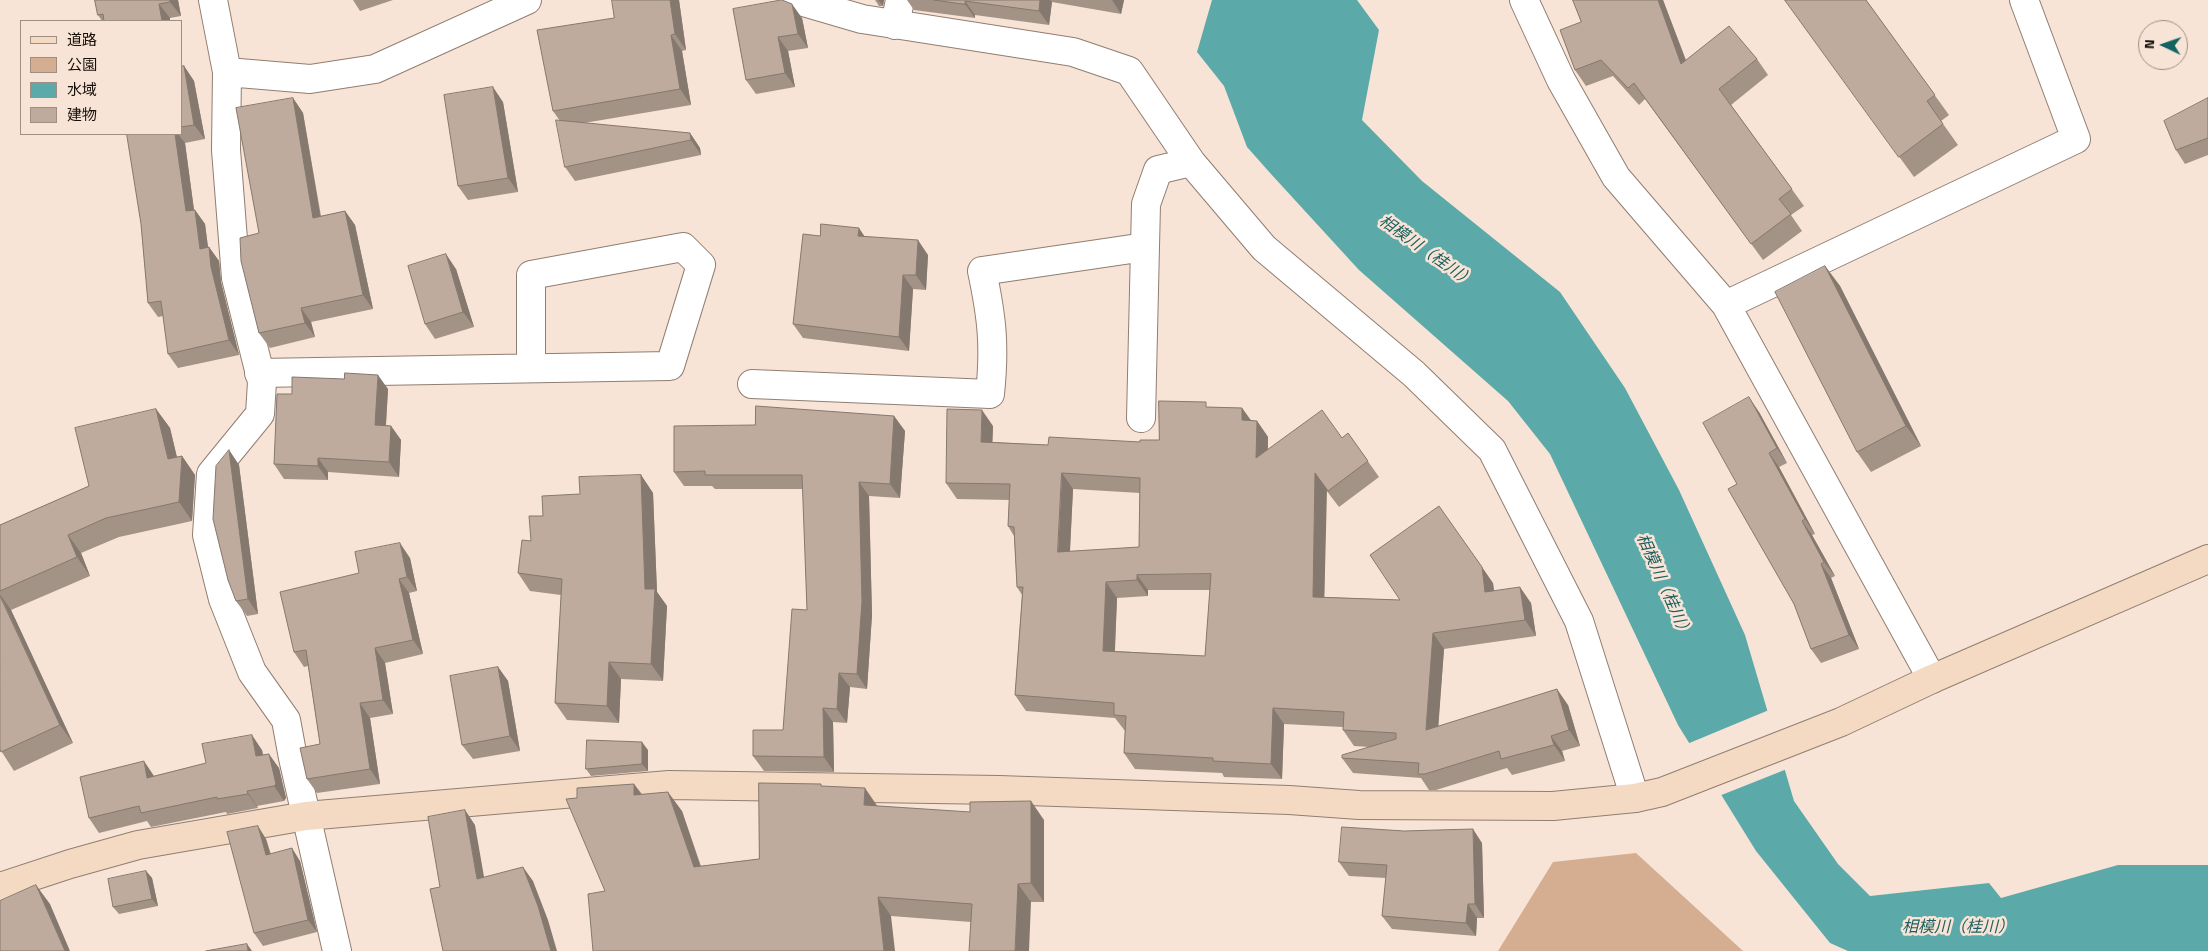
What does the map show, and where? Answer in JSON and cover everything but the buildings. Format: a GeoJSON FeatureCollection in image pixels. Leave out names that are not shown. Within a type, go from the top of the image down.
{"type":"FeatureCollection","features":[{"type":"Feature","properties":{"kind":"main road"},"geometry":{"type":"LineString","coordinates":[[0,887],[70,864],[138,845],[306,816],[669,785],[999,790],[1289,800],[1359,805],[1553,806],[1635,798],[1676,786],[1827,728],[1932,679],[2208,559]]}},
{"type":"Feature","properties":{"kind":"street"},"geometry":{"type":"LineString","coordinates":[[213,0],[227,72],[226,150],[236,278],[262,382],[260,414],[210,474],[207,535],[223,600],[252,672],[286,720],[337,951]]}},
{"type":"Feature","properties":{"kind":"street"},"geometry":{"type":"LineString","coordinates":[[227,72],[310,79],[375,69],[527,0]]}},
{"type":"Feature","properties":{"kind":"street"},"geometry":{"type":"LineString","coordinates":[[797,0],[862,19],[897,12],[1074,52],[1129,71],[1191,162],[1264,248],[1414,374],[1492,450],[1579,621],[1635,798]]}},
{"type":"Feature","properties":{"kind":"street"},"geometry":{"type":"LineString","coordinates":[[1524,0],[1561,80],[1616,177],[1726,305],[1932,679]]}},
{"type":"Feature","properties":{"kind":"street"},"geometry":{"type":"LineString","coordinates":[[1726,305],[2076,139],[2024,0]]}},
{"type":"Feature","properties":{"kind":"street"},"geometry":{"type":"LineString","coordinates":[[1140,418],[1146,204],[1158,170],[1191,162]]}},
{"type":"Feature","properties":{"kind":"street"},"geometry":{"type":"LineString","coordinates":[[752,384],[990,394],[994,354],[991,314],[982,271],[1145,247]]}},
{"type":"Feature","properties":{"kind":"street"},"geometry":{"type":"LineString","coordinates":[[259,374],[531,367],[670,366],[701,265],[683,248],[531,275],[531,367]]}},
{"type":"Feature","properties":{"kind":"green space"},"geometry":{"type":"Polygon","coordinates":[[[1636,853],[1743,951],[1498,951],[1553,862],[1636,853]]]}},
{"type":"Feature","properties":{"kind":"water","name":"相模川（桂川）"},"geometry":{"type":"Polygon","coordinates":[[[1212,0],[1357,0],[1379,30],[1362,120],[1422,181],[1560,292],[1625,388],[1679,490],[1745,635],[1794,801],[1838,864],[1870,896],[1989,883],[2001,898],[2118,865],[2208,865],[2208,951],[1848,951],[1830,943],[1756,851],[1678,725],[1550,454],[1508,401],[1359,270],[1247,147],[1224,86],[1197,52],[1212,0]]]}},
{"type":"Feature","properties":{"kind":"pier"},"geometry":{"type":"Polygon","coordinates":[[[1769,710],[1787,769],[1719,796],[1687,744],[1769,710]]]}}]}
